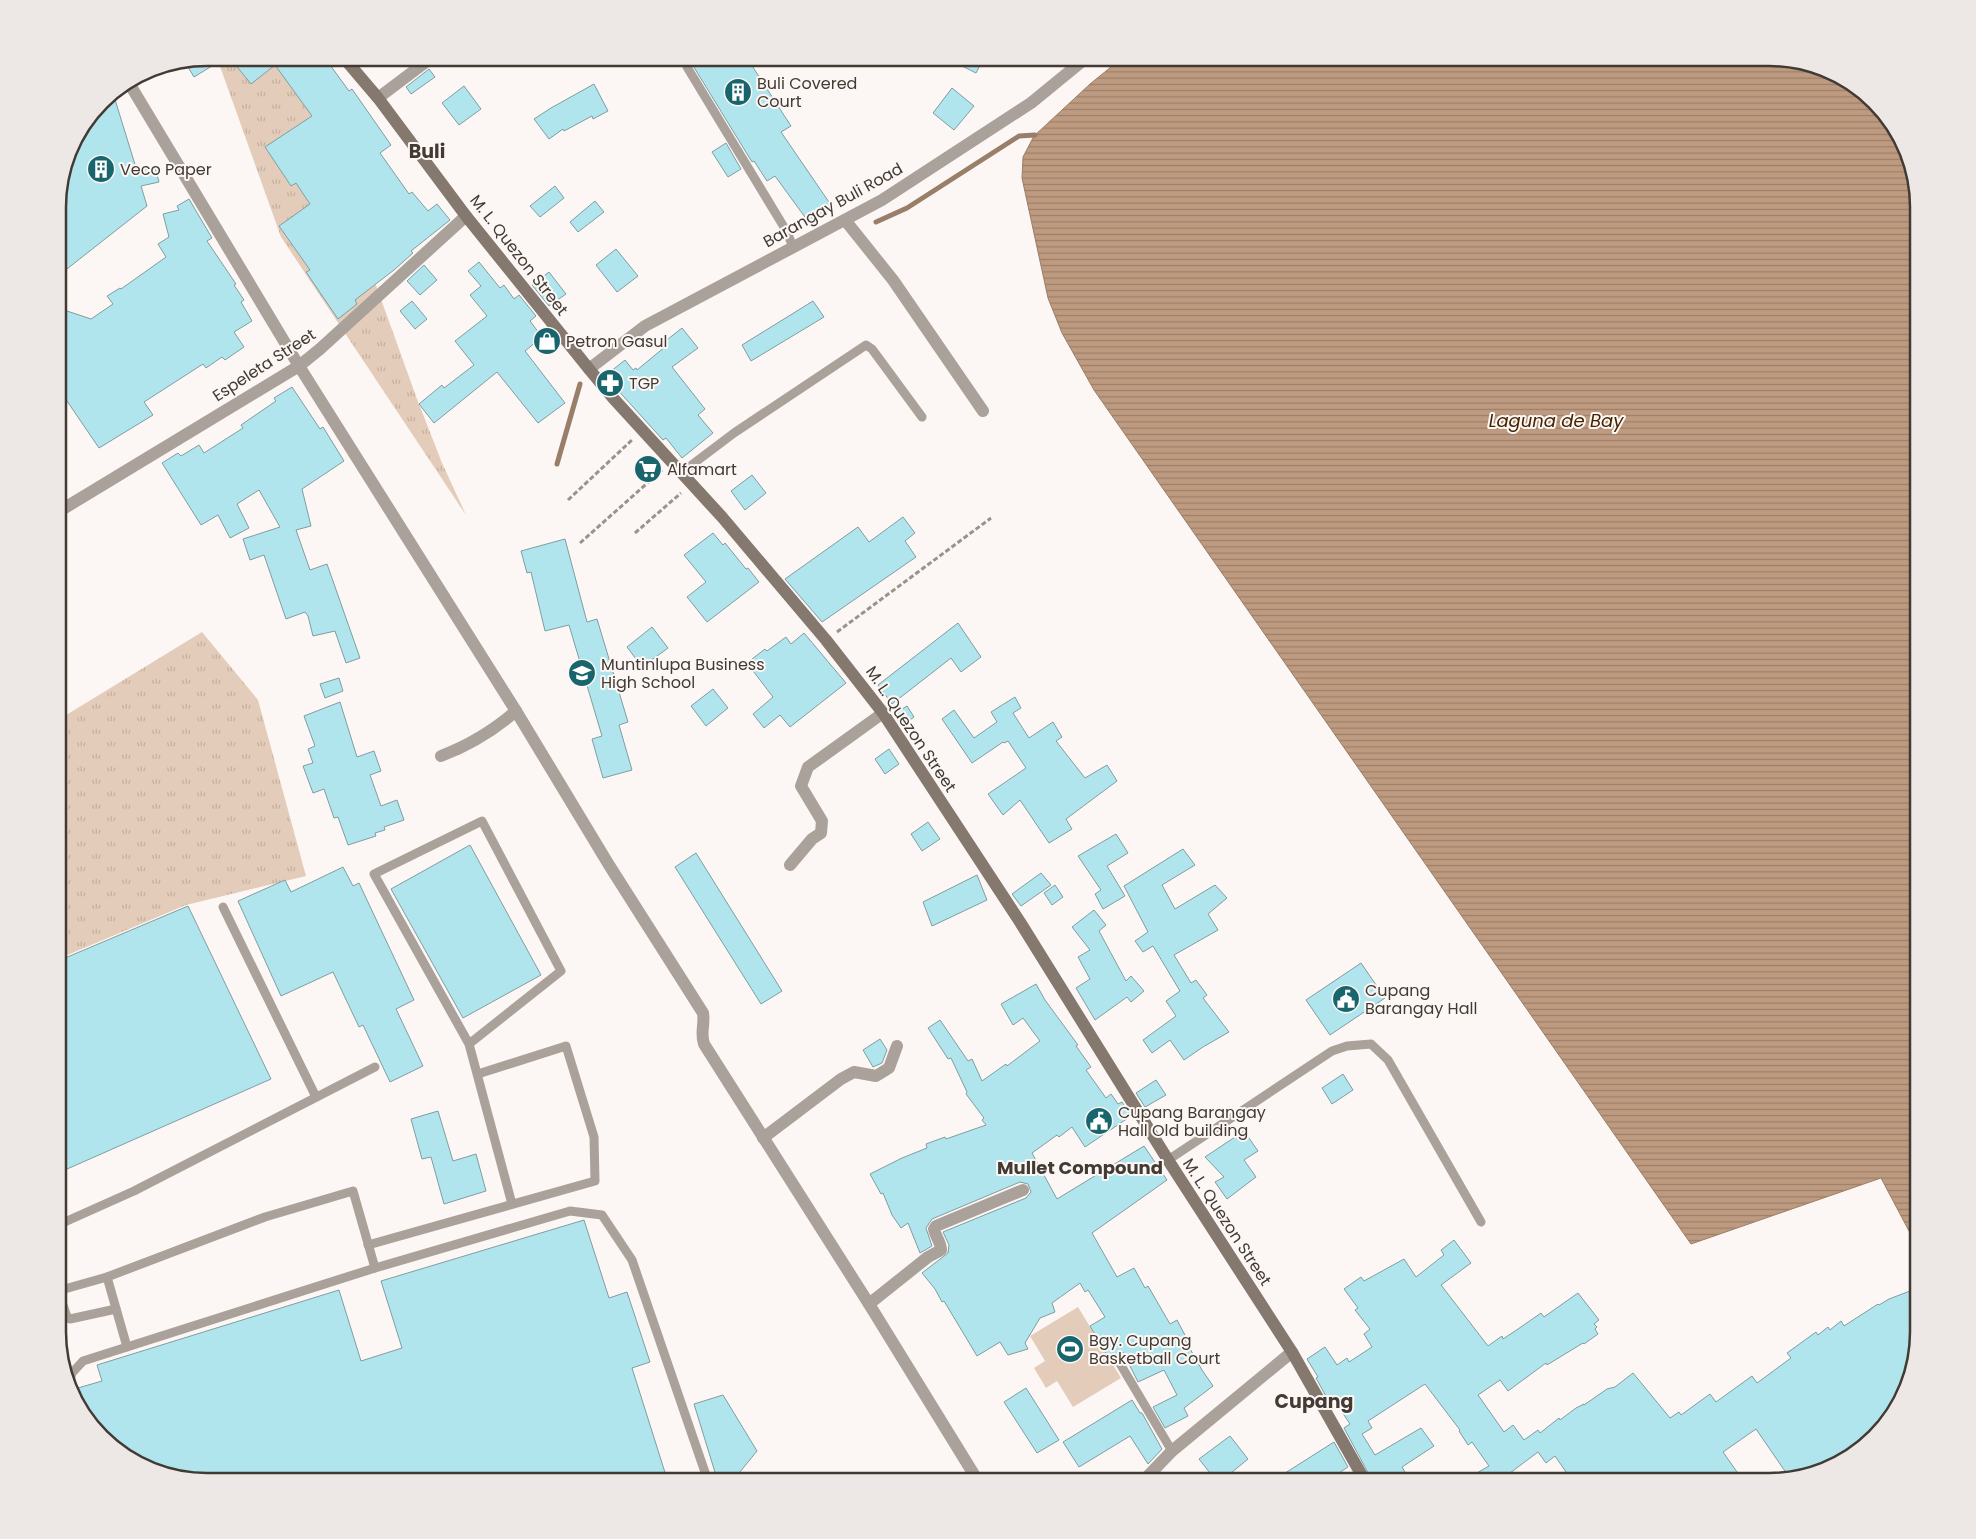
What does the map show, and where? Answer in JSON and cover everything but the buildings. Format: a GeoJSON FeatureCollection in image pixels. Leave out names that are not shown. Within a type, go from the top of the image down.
{"type":"FeatureCollection","features":[{"type":"Feature","properties":{"kind":"main road","name":"M. L. Quezon Street"},"geometry":{"type":"LineString","coordinates":[[352,67],[378,98],[466,216],[589,369],[642,430],[682,472],[826,640],[883,713],[1020,922],[1168,1160],[1292,1352],[1360,1473]]}},
{"type":"Feature","properties":{"kind":"street","name":"Barangay Buli Road"},"geometry":{"type":"LineString","coordinates":[[589,369],[645,326],[882,200],[1031,103],[1076,66]]}},
{"type":"Feature","properties":{"kind":"street"},"geometry":{"type":"LineString","coordinates":[[378,98],[419,67]]}},
{"type":"Feature","properties":{"kind":"street"},"geometry":{"type":"LineString","coordinates":[[132,88],[298,366],[516,711],[609,865],[703,1013],[704,1020],[701,1037],[704,1044],[869,1304],[972,1473]]}},
{"type":"Feature","properties":{"kind":"street","name":"Espeleta Street"},"geometry":{"type":"LineString","coordinates":[[67,507],[298,366],[320,349],[466,216]]}},
{"type":"Feature","properties":{"kind":"street"},"geometry":{"type":"LineString","coordinates":[[846,220],[888,274],[984,411]]}},
{"type":"Feature","properties":{"kind":"street"},"geometry":{"type":"LineString","coordinates":[[441,756],[474,742],[516,711]]}},
{"type":"Feature","properties":{"kind":"street"},"geometry":{"type":"LineString","coordinates":[[790,866],[812,839],[821,833],[822,821],[801,786],[808,767],[883,713]]}},
{"type":"Feature","properties":{"kind":"street"},"geometry":{"type":"LineString","coordinates":[[763,1138],[841,1079],[854,1072],[876,1076],[889,1068],[897,1046]]}},
{"type":"Feature","properties":{"kind":"street"},"geometry":{"type":"LineString","coordinates":[[869,1304],[928,1257],[941,1250],[941,1246],[934,1233],[936,1226],[1024,1190]]}},
{"type":"Feature","properties":{"kind":"street"},"geometry":{"type":"LineString","coordinates":[[1151,1473],[1172,1451],[1292,1352]]}},
{"type":"Feature","properties":{"kind":"lane"},"geometry":{"type":"LineString","coordinates":[[687,67],[787,232],[793,247]]}},
{"type":"Feature","properties":{"kind":"lane"},"geometry":{"type":"LineString","coordinates":[[682,472],[734,433],[866,345],[872,349],[922,417]]}},
{"type":"Feature","properties":{"kind":"lane"},"geometry":{"type":"LineString","coordinates":[[469,1044],[561,971],[482,821],[374,874],[469,1044],[512,1204]]}},
{"type":"Feature","properties":{"kind":"lane"},"geometry":{"type":"LineString","coordinates":[[223,907],[316,1097]]}},
{"type":"Feature","properties":{"kind":"lane"},"geometry":{"type":"LineString","coordinates":[[1168,1160],[1332,1051],[1347,1046],[1371,1044],[1388,1060],[1481,1222]]}},
{"type":"Feature","properties":{"kind":"lane"},"geometry":{"type":"LineString","coordinates":[[368,1245],[596,1181],[594,1137],[566,1046],[478,1074]]}},
{"type":"Feature","properties":{"kind":"lane"},"geometry":{"type":"LineString","coordinates":[[67,1221],[134,1191],[375,1067]]}},
{"type":"Feature","properties":{"kind":"lane"},"geometry":{"type":"LineString","coordinates":[[67,1288],[108,1277],[265,1217],[352,1191],[375,1268]]}},
{"type":"Feature","properties":{"kind":"lane"},"geometry":{"type":"LineString","coordinates":[[72,1373],[83,1361],[375,1268],[570,1211],[602,1215],[632,1260],[705,1473]]}},
{"type":"Feature","properties":{"kind":"lane"},"geometry":{"type":"LineString","coordinates":[[108,1277],[127,1347]]}},
{"type":"Feature","properties":{"kind":"lane"},"geometry":{"type":"LineString","coordinates":[[67,1314],[70,1319],[116,1309]]}},
{"type":"Feature","properties":{"kind":"lane"},"geometry":{"type":"LineString","coordinates":[[1119,1362],[1172,1451]]}},
{"type":"Feature","properties":{"kind":"path"},"geometry":{"type":"LineString","coordinates":[[568,500],[642,430]]}},
{"type":"Feature","properties":{"kind":"path"},"geometry":{"type":"LineString","coordinates":[[580,543],[671,462]]}},
{"type":"Feature","properties":{"kind":"path"},"geometry":{"type":"LineString","coordinates":[[634,533],[691,484]]}},
{"type":"Feature","properties":{"kind":"path"},"geometry":{"type":"LineString","coordinates":[[826,640],[991,518]]}},
{"type":"Feature","properties":{"kind":"green space"},"geometry":{"type":"Polygon","coordinates":[[[220,67],[297,67],[417,399],[442,463],[466,515],[281,237],[220,67]]]}},
{"type":"Feature","properties":{"kind":"green space"},"geometry":{"type":"Polygon","coordinates":[[[202,632],[258,700],[306,876],[186,905],[67,955],[67,714],[202,632]]]}},
{"type":"Feature","properties":{"kind":"green space","name":"Bgy. Cupang Basketball Court"},"geometry":{"type":"Polygon","coordinates":[[[1078,1307],[1121,1378],[1073,1407],[1057,1381],[1046,1388],[1034,1368],[1045,1361],[1030,1336],[1078,1307]]]}},
{"type":"Feature","properties":{"kind":"water","name":"Laguna de Bay"},"geometry":{"type":"Polygon","coordinates":[[[1112,66],[1769,66],[1797,69],[1831,81],[1855,95],[1869,107],[1886,129],[1902,162],[1907,179],[1910,207],[1910,1233],[1881,1178],[1691,1244],[1094,390],[1062,333],[1048,298],[1022,178],[1023,157],[1034,136],[1112,66]]]}},
{"type":"Feature","properties":{"kind":"waterway"},"geometry":{"type":"LineString","coordinates":[[876,222],[907,208],[1019,136],[1035,135]]}},
{"type":"Feature","properties":{"kind":"waterway"},"geometry":{"type":"LineString","coordinates":[[557,464],[580,384]]}},
{"type":"Feature","properties":{"kind":"place","name":"Buli Covered Court"},"geometry":{"type":"Point","coordinates":[738,92]}},
{"type":"Feature","properties":{"kind":"place","name":"Veco Paper"},"geometry":{"type":"Point","coordinates":[101,169]}},
{"type":"Feature","properties":{"kind":"place","name":"Petron Gasul"},"geometry":{"type":"Point","coordinates":[547,341]}},
{"type":"Feature","properties":{"kind":"place","name":"TGP"},"geometry":{"type":"Point","coordinates":[610,383]}},
{"type":"Feature","properties":{"kind":"place","name":"Alfamart"},"geometry":{"type":"Point","coordinates":[648,469]}},
{"type":"Feature","properties":{"kind":"place","name":"Muntinlupa Business High School"},"geometry":{"type":"Point","coordinates":[582,673]}},
{"type":"Feature","properties":{"kind":"place","name":"Cupang Barangay Hall"},"geometry":{"type":"Point","coordinates":[1346,999]}},
{"type":"Feature","properties":{"kind":"place","name":"Cupang Barangay Hall Old building"},"geometry":{"type":"Point","coordinates":[1099,1121]}},
{"type":"Feature","properties":{"kind":"place","name":"Bgy. Cupang Basketball Court"},"geometry":{"type":"Point","coordinates":[1070,1349]}},
{"type":"Feature","properties":{"kind":"district","name":"Buli"},"geometry":{"type":"Point","coordinates":[427,151]}},
{"type":"Feature","properties":{"kind":"district","name":"Mullet Compound"},"geometry":{"type":"Point","coordinates":[1080,1167]}},
{"type":"Feature","properties":{"kind":"district","name":"Cupang"},"geometry":{"type":"Point","coordinates":[1314,1401]}}]}
